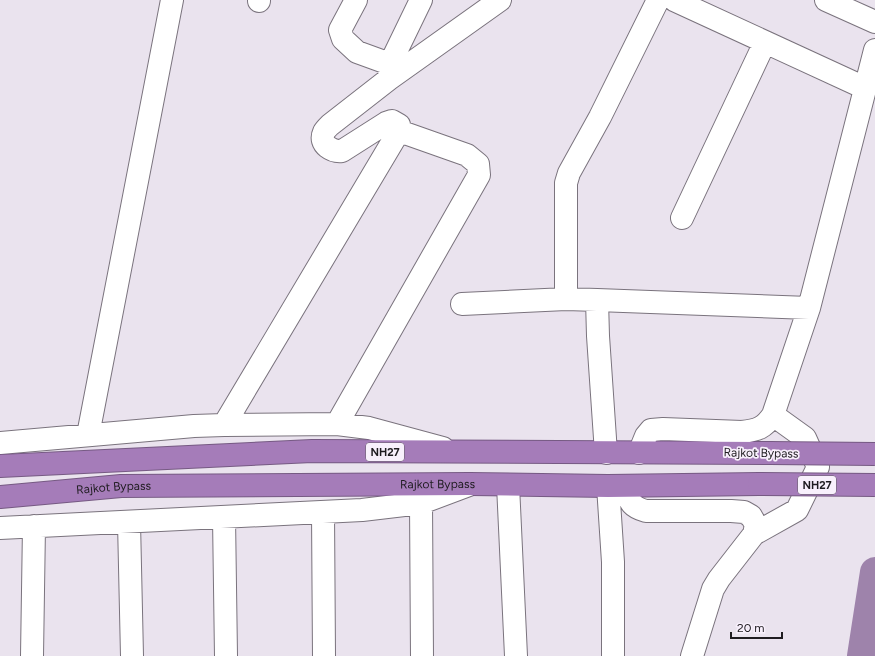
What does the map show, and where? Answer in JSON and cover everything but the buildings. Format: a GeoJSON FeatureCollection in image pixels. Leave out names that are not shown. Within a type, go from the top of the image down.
{"type":"FeatureCollection","features":[{"type":"Feature","properties":{"kind":"highway","name":"Rajkot Bypass"},"geometry":{"type":"LineString","coordinates":[[0,466],[312,451],[875,454]]}},
{"type":"Feature","properties":{"kind":"highway","name":"Rajkot Bypass"},"geometry":{"type":"LineString","coordinates":[[0,497],[121,486],[470,484],[616,486],[759,484],[875,485]]}},
{"type":"Feature","properties":{"kind":"street"},"geometry":{"type":"LineString","coordinates":[[88,435],[172,0]]}},
{"type":"Feature","properties":{"kind":"street"},"geometry":{"type":"LineString","coordinates":[[356,0],[340,30],[343,39],[357,52],[390,72]]}},
{"type":"Feature","properties":{"kind":"street"},"geometry":{"type":"LineString","coordinates":[[390,72],[421,0]]}},
{"type":"Feature","properties":{"kind":"street"},"geometry":{"type":"LineString","coordinates":[[224,425],[399,131],[399,125],[392,121],[386,123],[342,151],[335,152],[328,148],[323,140],[324,133],[330,125],[390,72],[500,0]]}},
{"type":"Feature","properties":{"kind":"street"},"geometry":{"type":"LineString","coordinates":[[566,299],[566,183],[569,173],[600,117],[658,0]]}},
{"type":"Feature","properties":{"kind":"street"},"geometry":{"type":"LineString","coordinates":[[674,0],[865,88]]}},
{"type":"Feature","properties":{"kind":"street"},"geometry":{"type":"LineString","coordinates":[[826,0],[875,22]]}},
{"type":"Feature","properties":{"kind":"street"},"geometry":{"type":"LineString","coordinates":[[682,218],[765,42]]}},
{"type":"Feature","properties":{"kind":"street"},"geometry":{"type":"LineString","coordinates":[[639,453],[646,436],[651,430],[663,429],[742,432],[755,430],[766,425],[773,415],[809,308],[875,50]]}},
{"type":"Feature","properties":{"kind":"street"},"geometry":{"type":"LineString","coordinates":[[336,424],[479,175],[478,164],[467,155],[399,131]]}},
{"type":"Feature","properties":{"kind":"street"},"geometry":{"type":"LineString","coordinates":[[462,304],[566,299],[809,308]]}},
{"type":"Feature","properties":{"kind":"street"},"geometry":{"type":"LineString","coordinates":[[597,300],[606,453]]}},
{"type":"Feature","properties":{"kind":"street"},"geometry":{"type":"LineString","coordinates":[[692,656],[713,589],[719,579],[754,534],[798,510],[818,467],[805,438],[773,415]]}},
{"type":"Feature","properties":{"kind":"street"},"geometry":{"type":"LineString","coordinates":[[0,443],[224,425],[336,424],[369,428],[457,452]]}},
{"type":"Feature","properties":{"kind":"street"},"geometry":{"type":"LineString","coordinates":[[0,528],[362,510],[421,503],[470,484]]}},
{"type":"Feature","properties":{"kind":"street"},"geometry":{"type":"LineString","coordinates":[[508,485],[516,656]]}},
{"type":"Feature","properties":{"kind":"street"},"geometry":{"type":"LineString","coordinates":[[616,486],[636,508],[646,511],[744,512],[751,516],[756,525],[754,534]]}},
{"type":"Feature","properties":{"kind":"street"},"geometry":{"type":"LineString","coordinates":[[613,656],[613,562],[616,486]]}},
{"type":"Feature","properties":{"kind":"street"},"geometry":{"type":"LineString","coordinates":[[421,503],[422,656]]}},
{"type":"Feature","properties":{"kind":"street"},"geometry":{"type":"LineString","coordinates":[[323,512],[324,656]]}},
{"type":"Feature","properties":{"kind":"street"},"geometry":{"type":"LineString","coordinates":[[224,517],[226,656]]}},
{"type":"Feature","properties":{"kind":"street"},"geometry":{"type":"LineString","coordinates":[[129,522],[132,656]]}},
{"type":"Feature","properties":{"kind":"street"},"geometry":{"type":"LineString","coordinates":[[32,656],[34,526]]}},
{"type":"Feature","properties":{"kind":"waterway"},"geometry":{"type":"LineString","coordinates":[[862,656],[875,572]]}}]}
